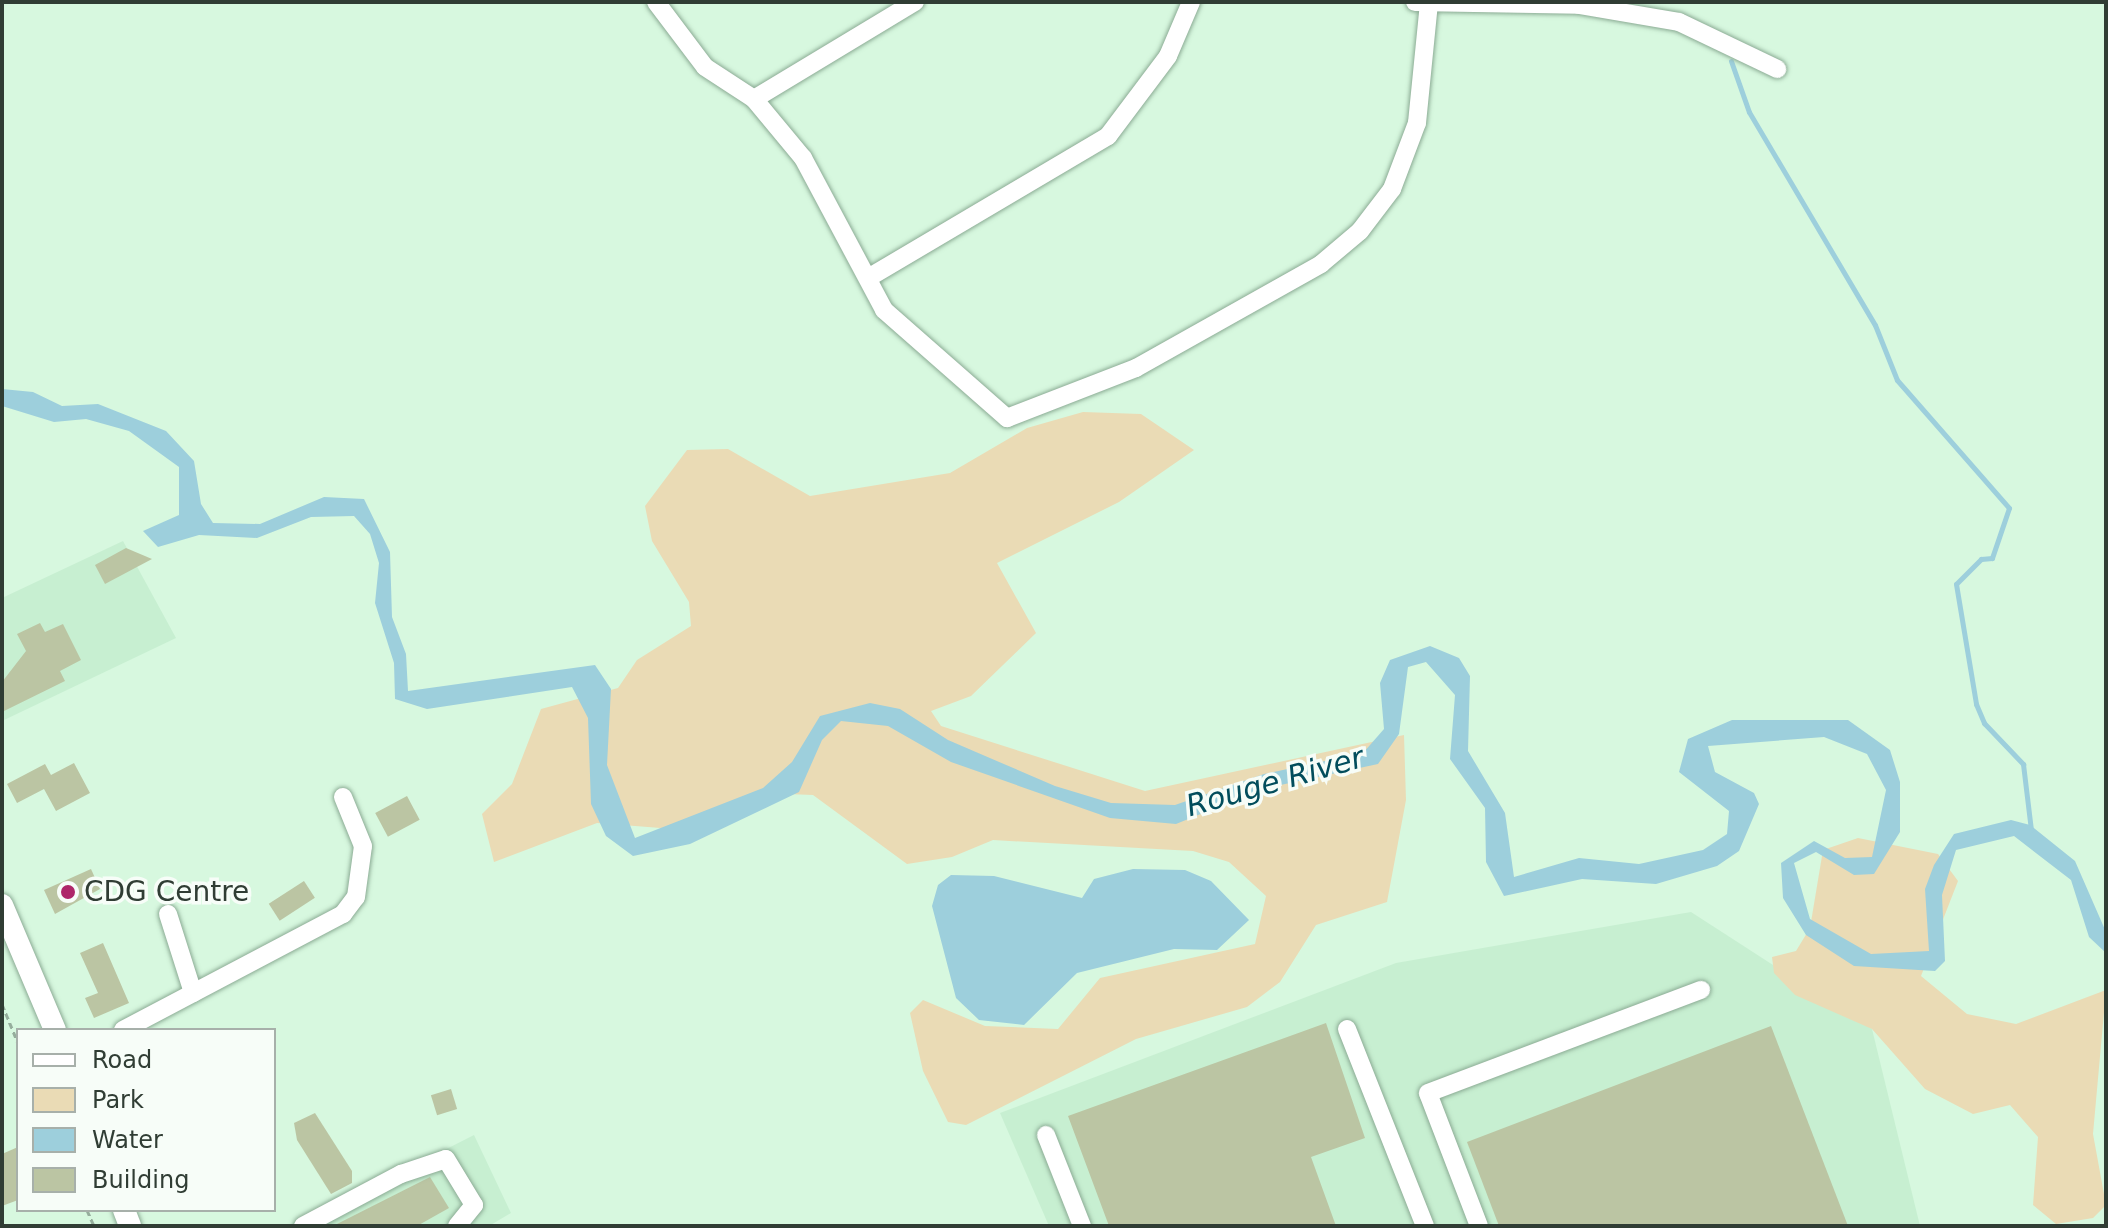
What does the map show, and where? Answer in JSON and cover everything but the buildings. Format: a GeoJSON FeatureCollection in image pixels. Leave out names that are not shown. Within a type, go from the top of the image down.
{"type":"FeatureCollection","features":[{"type":"Feature","properties":{"kind":"main road"},"geometry":{"type":"LineString","coordinates":[[2,905],[54,1028]]}},
{"type":"Feature","properties":{"kind":"street"},"geometry":{"type":"LineString","coordinates":[[656,2],[705,67],[754,99],[803,158],[884,310],[1007,418],[1136,368],[1321,264],[1360,231],[1392,189],[1417,123],[1424,2],[1579,5],[1679,22],[1777,69]]}},
{"type":"Feature","properties":{"kind":"street"},"geometry":{"type":"LineString","coordinates":[[754,99],[915,2]]}},
{"type":"Feature","properties":{"kind":"street"},"geometry":{"type":"LineString","coordinates":[[868,278],[1108,136],[1168,56],[1191,2]]}},
{"type":"Feature","properties":{"kind":"street"},"geometry":{"type":"LineString","coordinates":[[127,1028],[349,905],[363,846],[343,797]]}},
{"type":"Feature","properties":{"kind":"street"},"geometry":{"type":"LineString","coordinates":[[168,914],[193,993]]}},
{"type":"Feature","properties":{"kind":"street"},"geometry":{"type":"LineString","coordinates":[[1479,1226],[1428,1093],[1701,990]]}},
{"type":"Feature","properties":{"kind":"street"},"geometry":{"type":"LineString","coordinates":[[1347,1029],[1425,1226]]}},
{"type":"Feature","properties":{"kind":"street"},"geometry":{"type":"LineString","coordinates":[[1046,1135],[1082,1226]]}},
{"type":"Feature","properties":{"kind":"street"},"geometry":{"type":"LineString","coordinates":[[303,1226],[446,1159],[474,1205],[457,1226]]}},
{"type":"Feature","properties":{"kind":"path"},"geometry":{"type":"LineString","coordinates":[[2,1004],[16,1038]]}},
{"type":"Feature","properties":{"kind":"shaded area"},"geometry":{"type":"Polygon","coordinates":[[[123,541],[176,638],[2,721],[2,598],[123,541]]]}},
{"type":"Feature","properties":{"kind":"shaded area"},"geometry":{"type":"Polygon","coordinates":[[[1691,912],[1872,1029],[1920,1226],[1049,1226],[1000,1113],[1396,963],[1691,912]]]}},
{"type":"Feature","properties":{"kind":"shaded area"},"geometry":{"type":"Polygon","coordinates":[[[474,1135],[511,1213],[489,1226],[295,1226],[474,1135]]]}},
{"type":"Feature","properties":{"kind":"green space"},"geometry":{"type":"Polygon","coordinates":[[[1083,412],[1141,414],[1194,450],[1119,502],[997,563],[1036,633],[971,696],[931,711],[941,726],[1145,791],[1404,735],[1406,800],[1387,902],[1316,925],[1280,982],[1247,1007],[1136,1039],[966,1125],[948,1122],[923,1071],[910,1013],[923,1000],[985,1026],[1058,1029],[1100,978],[1255,944],[1266,896],[1229,862],[1193,851],[993,840],[952,857],[907,864],[813,795],[787,794],[686,830],[597,823],[494,862],[482,814],[512,784],[541,709],[618,688],[637,660],[691,626],[689,602],[652,541],[645,506],[687,450],[728,449],[810,496],[950,473],[1027,428],[1083,412]]]}},
{"type":"Feature","properties":{"kind":"green space"},"geometry":{"type":"Polygon","coordinates":[[[1858,838],[1938,854],[1958,881],[1921,976],[1967,1014],[2016,1024],[2106,990],[2093,1134],[2106,1205],[2093,1218],[2056,1224],[2033,1205],[2038,1137],[2010,1105],[1973,1114],[1925,1089],[1872,1029],[1795,995],[1774,973],[1772,957],[1796,951],[1810,928],[1823,850],[1858,838]]]}},
{"type":"Feature","properties":{"kind":"water","name":"Rouge River"},"geometry":{"type":"Polygon","coordinates":[[[2,389],[33,392],[62,406],[98,404],[166,431],[194,461],[201,504],[213,523],[260,524],[324,497],[364,499],[390,552],[392,617],[406,654],[408,691],[595,665],[611,689],[607,765],[635,838],[763,788],[792,762],[820,716],[870,703],[900,709],[948,740],[1055,786],[1111,803],[1175,805],[1264,774],[1363,753],[1384,729],[1380,683],[1390,660],[1430,646],[1459,658],[1470,676],[1468,751],[1505,813],[1514,877],[1579,858],[1639,864],[1703,850],[1727,834],[1729,811],[1679,772],[1688,739],[1732,720],[1848,720],[1890,750],[1900,782],[1900,832],[1874,874],[1854,875],[1816,852],[1794,863],[1810,919],[1871,954],[1929,951],[1925,889],[1934,865],[1954,834],[2011,820],[2030,825],[2075,861],[2106,932],[2106,953],[2089,937],[2071,880],[2014,836],[1956,850],[1942,895],[1945,961],[1935,971],[1854,966],[1806,935],[1783,898],[1781,863],[1814,841],[1845,858],[1872,857],[1886,790],[1867,754],[1824,737],[1708,746],[1715,772],[1754,793],[1759,804],[1739,851],[1717,866],[1656,884],[1582,879],[1504,896],[1486,862],[1485,808],[1450,759],[1455,695],[1426,662],[1408,667],[1399,734],[1378,764],[1262,789],[1176,824],[1110,818],[951,762],[888,726],[841,721],[822,740],[799,792],[690,844],[633,856],[606,836],[591,804],[588,718],[572,687],[427,709],[395,699],[394,663],[375,603],[379,563],[370,534],[354,516],[311,517],[257,538],[199,535],[158,547],[143,531],[179,515],[179,467],[129,431],[86,419],[54,422],[2,406],[2,389]]]}},
{"type":"Feature","properties":{"kind":"water"},"geometry":{"type":"Polygon","coordinates":[[[1133,869],[1185,870],[1211,881],[1249,920],[1217,950],[1174,949],[1077,973],[1024,1025],[979,1020],[956,998],[932,906],[938,885],[951,875],[994,876],[1082,898],[1094,879],[1133,869]]]}},
{"type":"Feature","properties":{"kind":"waterway"},"geometry":{"type":"LineString","coordinates":[[1731,61],[1749,112],[1875,325],[1897,380],[2009,508],[1992,558],[1981,559],[1956,584],[1976,704],[1984,723],[2023,764],[2031,830]]}},
{"type":"Feature","properties":{"kind":"place","name":"CDG Centre"},"geometry":{"type":"Point","coordinates":[68,892]}}]}
